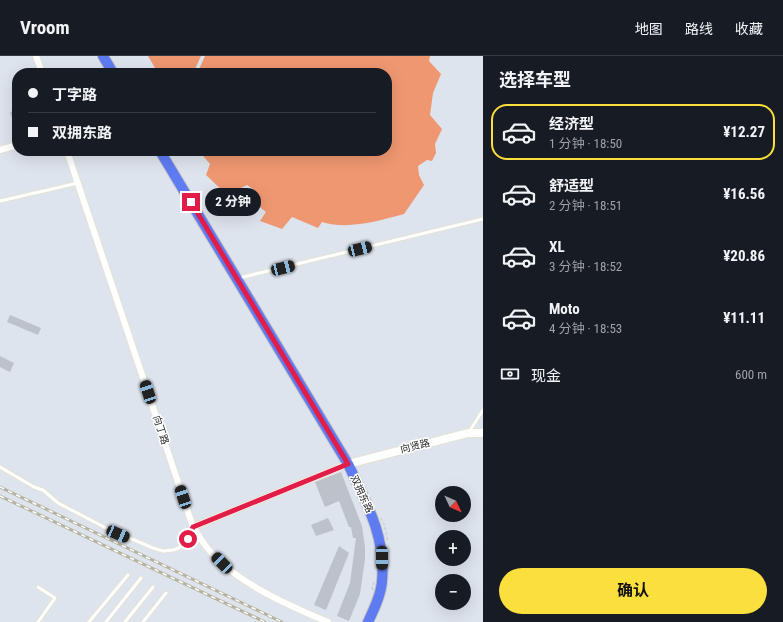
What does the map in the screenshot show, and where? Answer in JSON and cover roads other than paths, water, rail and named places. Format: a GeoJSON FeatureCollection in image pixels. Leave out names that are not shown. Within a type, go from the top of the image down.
{"type":"FeatureCollection","features":[{"type":"Feature","properties":{"kind":"main road"},"geometry":{"type":"LineString","coordinates":[[103,56],[110,68]]}},
{"type":"Feature","properties":{"kind":"main road","name":"双拥东路"},"geometry":{"type":"LineString","coordinates":[[163,156],[348,464],[370,511],[378,532],[382,558],[382,582],[376,605],[368,622]]}},
{"type":"Feature","properties":{"kind":"street"},"geometry":{"type":"LineString","coordinates":[[36,56],[40,68]]}},
{"type":"Feature","properties":{"kind":"street"},"geometry":{"type":"LineString","coordinates":[[0,150],[12,146]]}},
{"type":"Feature","properties":{"kind":"street","name":"向丁路"},"geometry":{"type":"LineString","coordinates":[[69,156],[193,527],[205,546],[222,563],[246,582],[328,622]]}},
{"type":"Feature","properties":{"kind":"street","name":"向贤路"},"geometry":{"type":"LineString","coordinates":[[348,464],[468,433],[483,433]]}},
{"type":"Feature","properties":{"kind":"street"},"geometry":{"type":"LineString","coordinates":[[193,527],[348,464]]}},
{"type":"Feature","properties":{"kind":"lane"},"geometry":{"type":"LineString","coordinates":[[0,201],[79,183]]}},
{"type":"Feature","properties":{"kind":"lane"},"geometry":{"type":"LineString","coordinates":[[237,279],[483,219]]}},
{"type":"Feature","properties":{"kind":"lane"},"geometry":{"type":"LineString","coordinates":[[468,433],[483,410]]}},
{"type":"Feature","properties":{"kind":"lane"},"geometry":{"type":"LineString","coordinates":[[0,467],[34,487],[43,490],[58,504],[106,528],[153,548],[163,551],[179,548],[189,537],[193,527]]}},
{"type":"Feature","properties":{"kind":"lane"},"geometry":{"type":"LineString","coordinates":[[89,622],[128,575]]}},
{"type":"Feature","properties":{"kind":"lane"},"geometry":{"type":"LineString","coordinates":[[106,622],[141,578]]}},
{"type":"Feature","properties":{"kind":"lane"},"geometry":{"type":"LineString","coordinates":[[38,587],[55,598],[38,622]]}},
{"type":"Feature","properties":{"kind":"lane"},"geometry":{"type":"LineString","coordinates":[[125,622],[153,588]]}},
{"type":"Feature","properties":{"kind":"lane"},"geometry":{"type":"LineString","coordinates":[[143,622],[166,593]]}},
{"type":"Feature","properties":{"kind":"railway"},"geometry":{"type":"LineString","coordinates":[[0,487],[282,622]]}},
{"type":"Feature","properties":{"kind":"railway"},"geometry":{"type":"LineString","coordinates":[[0,496],[265,622]]}}]}
